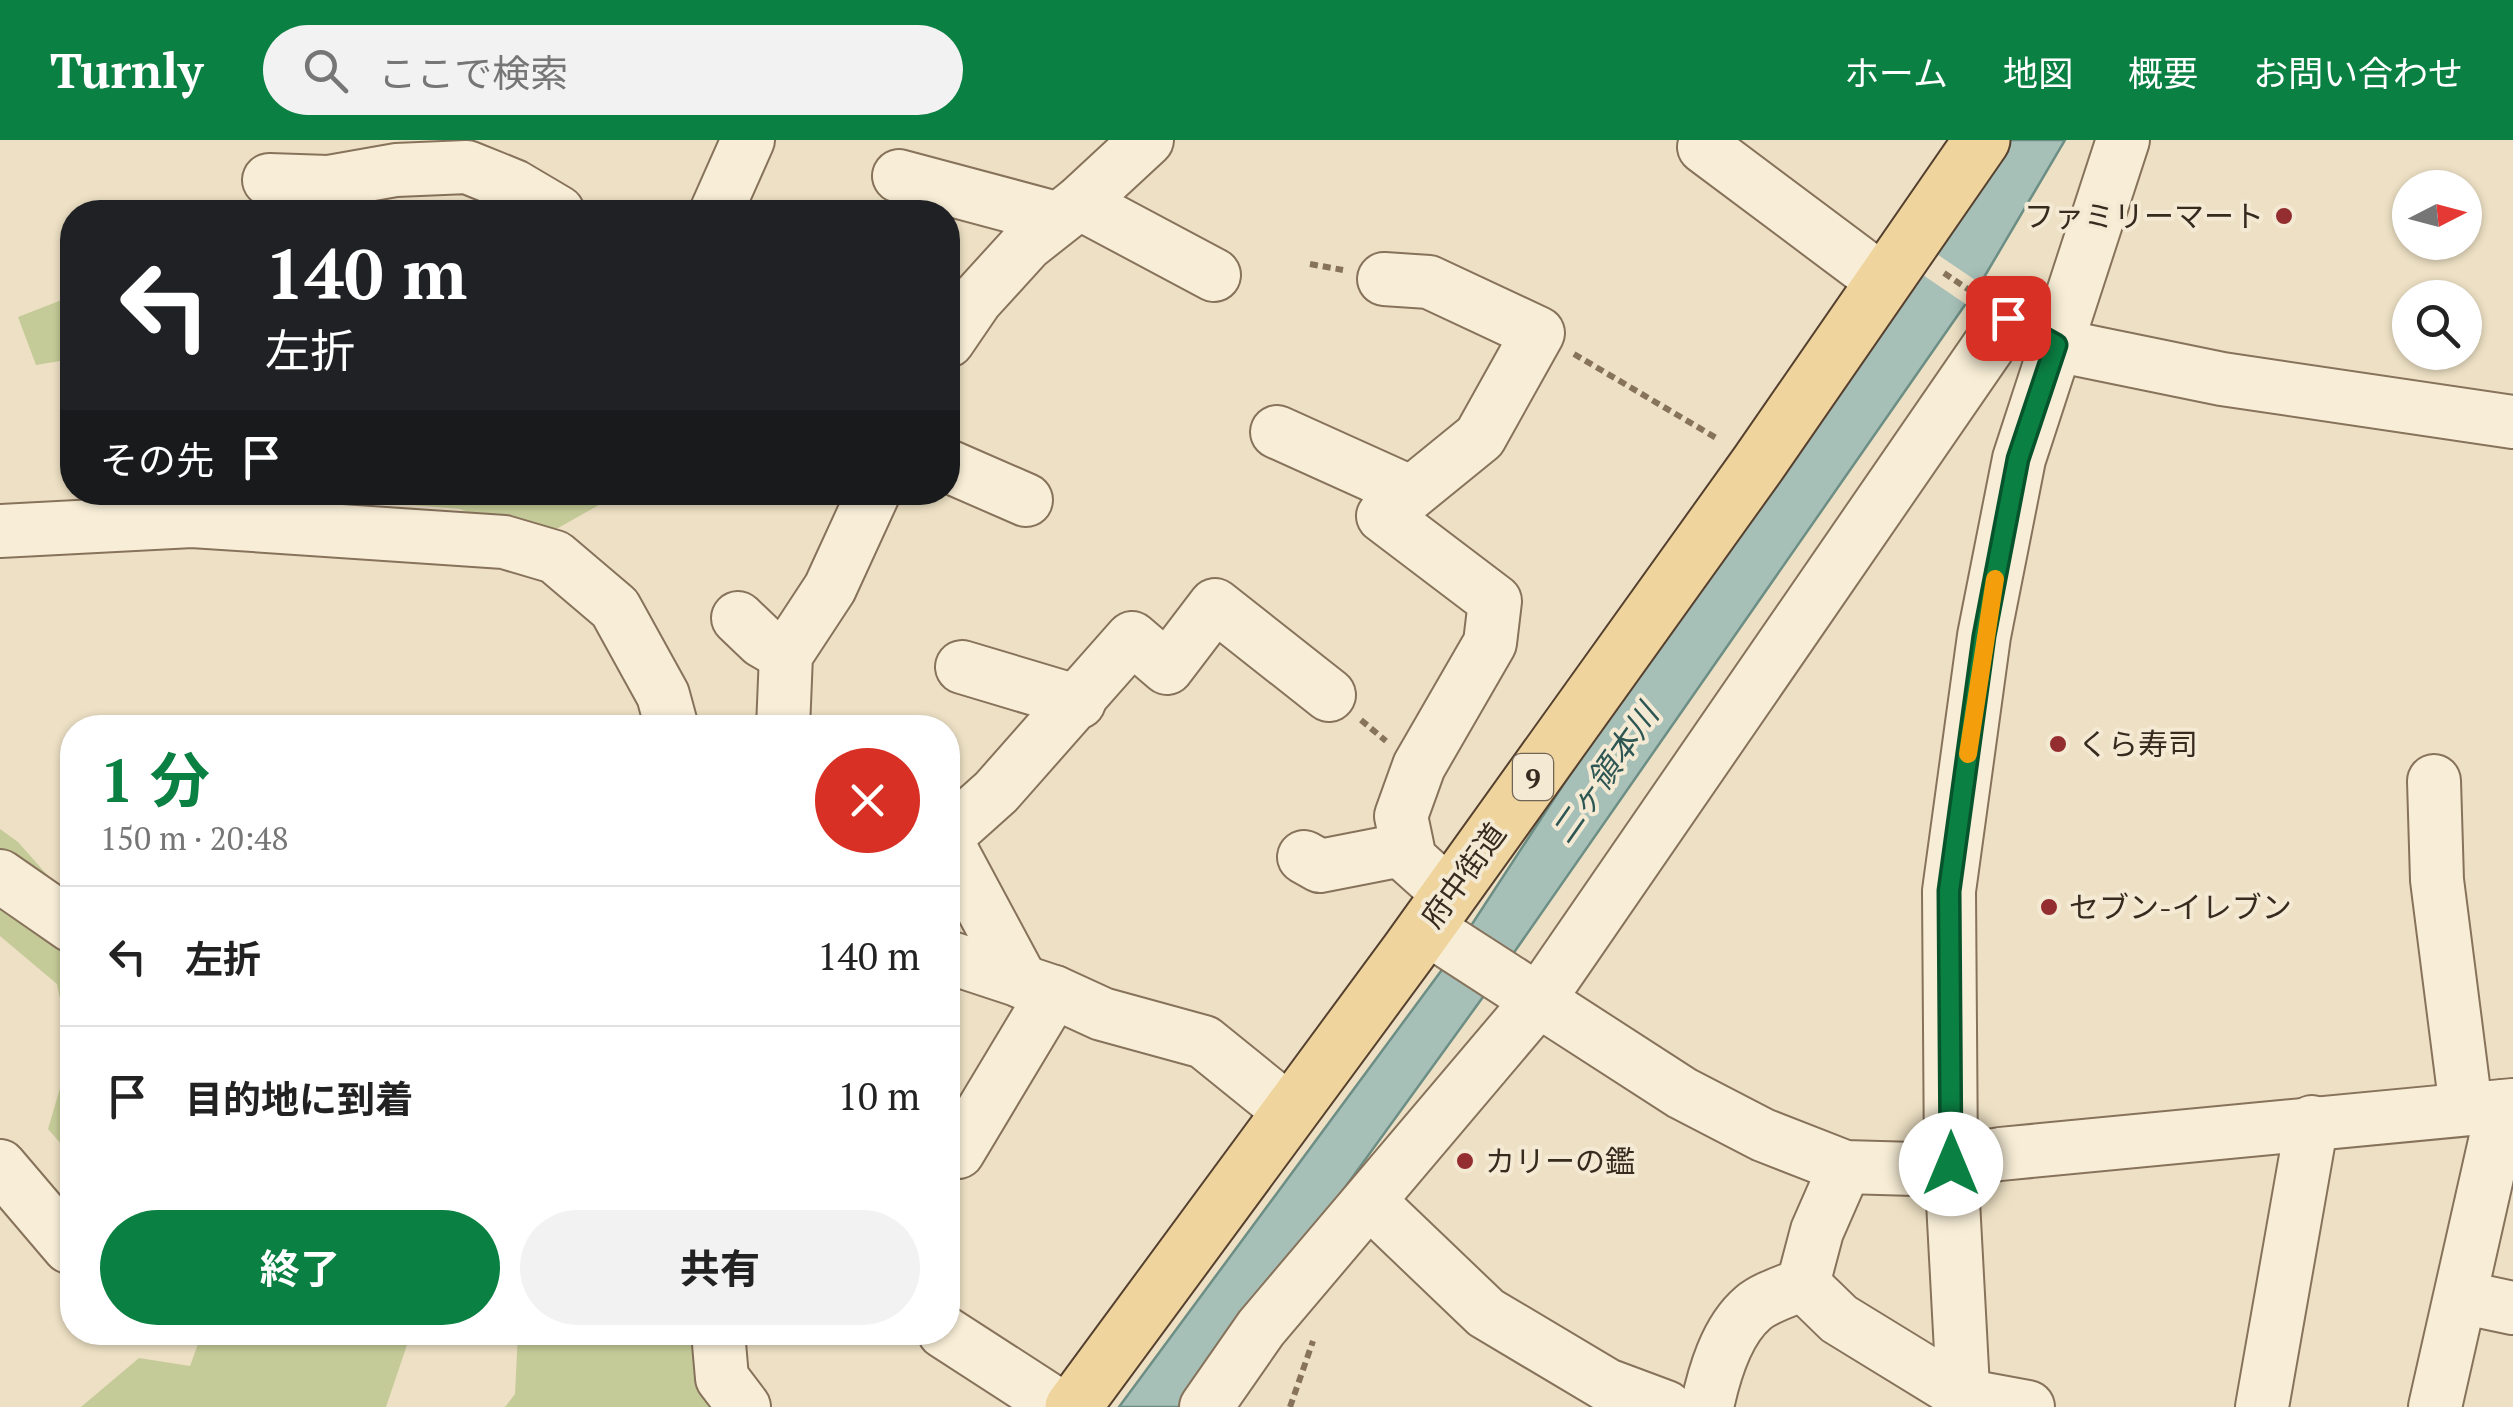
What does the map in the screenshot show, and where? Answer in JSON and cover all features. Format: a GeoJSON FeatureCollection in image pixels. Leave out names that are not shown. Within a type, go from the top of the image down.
{"type":"FeatureCollection","features":[{"type":"Feature","properties":{"kind":"main road","name":"府中街道"},"geometry":{"type":"LineString","coordinates":[[1073,1407],[1288,1110],[1442,921],[1982,140]]}},
{"type":"Feature","properties":{"kind":"street"},"geometry":{"type":"LineString","coordinates":[[721,200],[748,140]]}},
{"type":"Feature","properties":{"kind":"street"},"geometry":{"type":"LineString","coordinates":[[960,323],[976,300],[1147,140]]}},
{"type":"Feature","properties":{"kind":"street"},"geometry":{"type":"LineString","coordinates":[[1963,1401],[1951,1164],[1949,891],[1984,636],[2018,459],[2123,140]]}},
{"type":"Feature","properties":{"kind":"street"},"geometry":{"type":"LineString","coordinates":[[1704,147],[1883,281]]}},
{"type":"Feature","properties":{"kind":"street"},"geometry":{"type":"LineString","coordinates":[[269,180],[328,182],[396,170],[467,167],[538,200]]}},
{"type":"Feature","properties":{"kind":"street"},"geometry":{"type":"LineString","coordinates":[[899,176],[1068,211],[1214,276]]}},
{"type":"Feature","properties":{"kind":"street"},"geometry":{"type":"LineString","coordinates":[[1384,279],[1429,282],[1538,333],[1480,436],[1383,516],[1495,602],[1490,643],[1419,766],[1400,816],[1410,859],[1442,921],[1521,992],[1682,1093],[1763,1135],[1845,1167],[1951,1164],[2000,1154],[2494,1106]]}},
{"type":"Feature","properties":{"kind":"street"},"geometry":{"type":"LineString","coordinates":[[1206,1407],[1261,1328],[1370,1202],[2008,318],[2056,345],[2222,379],[2513,422]]}},
{"type":"Feature","properties":{"kind":"street"},"geometry":{"type":"LineString","coordinates":[[1277,432],[1410,492]]}},
{"type":"Feature","properties":{"kind":"street"},"geometry":{"type":"LineString","coordinates":[[960,471],[1026,500]]}},
{"type":"Feature","properties":{"kind":"street"},"geometry":{"type":"LineString","coordinates":[[784,715],[786,655],[830,588],[868,505]]}},
{"type":"Feature","properties":{"kind":"street"},"geometry":{"type":"LineString","coordinates":[[0,530],[192,521],[504,542],[555,556],[615,608],[663,695],[668,715]]}},
{"type":"Feature","properties":{"kind":"street"},"geometry":{"type":"LineString","coordinates":[[960,824],[996,792],[1132,638],[1167,668],[1214,604],[1329,694]]}},
{"type":"Feature","properties":{"kind":"street"},"geometry":{"type":"LineString","coordinates":[[738,618],[762,641],[786,655]]}},
{"type":"Feature","properties":{"kind":"street"},"geometry":{"type":"LineString","coordinates":[[962,666],[1078,702]]}},
{"type":"Feature","properties":{"kind":"street"},"geometry":{"type":"LineString","coordinates":[[2434,781],[2437,880],[2494,1106],[2461,1297],[2435,1407]]}},
{"type":"Feature","properties":{"kind":"street"},"geometry":{"type":"LineString","coordinates":[[1304,857],[1320,866],[1407,848]]}},
{"type":"Feature","properties":{"kind":"street"},"geometry":{"type":"LineString","coordinates":[[960,863],[1038,987]]}},
{"type":"Feature","properties":{"kind":"street"},"geometry":{"type":"LineString","coordinates":[[0,876],[60,918]]}},
{"type":"Feature","properties":{"kind":"street"},"geometry":{"type":"LineString","coordinates":[[960,960],[1102,1014],[1204,1042],[1288,1110]]}},
{"type":"Feature","properties":{"kind":"street"},"geometry":{"type":"LineString","coordinates":[[960,1148],[1038,987]]}},
{"type":"Feature","properties":{"kind":"street"},"geometry":{"type":"LineString","coordinates":[[2262,1407],[2312,1122]]}},
{"type":"Feature","properties":{"kind":"street"},"geometry":{"type":"LineString","coordinates":[[0,1166],[60,1236]]}},
{"type":"Feature","properties":{"kind":"street"},"geometry":{"type":"LineString","coordinates":[[1707,1407],[1714,1375],[1733,1334],[1754,1307],[1803,1284],[1817,1232],[1845,1167]]}},
{"type":"Feature","properties":{"kind":"street"},"geometry":{"type":"LineString","coordinates":[[1370,1202],[1486,1313],[1607,1385],[1666,1407]]}},
{"type":"Feature","properties":{"kind":"street"},"geometry":{"type":"LineString","coordinates":[[1803,1284],[1839,1320],[1963,1401],[2028,1407]]}},
{"type":"Feature","properties":{"kind":"street"},"geometry":{"type":"LineString","coordinates":[[2461,1297],[2513,1308]]}},
{"type":"Feature","properties":{"kind":"street"},"geometry":{"type":"LineString","coordinates":[[960,1342],[1060,1407]]}},
{"type":"Feature","properties":{"kind":"street"},"geometry":{"type":"LineString","coordinates":[[719,1345],[722,1378],[744,1407]]}},
{"type":"Feature","properties":{"kind":"path"},"geometry":{"type":"LineString","coordinates":[[1936,268],[1981,298]]}},
{"type":"Feature","properties":{"kind":"path"},"geometry":{"type":"LineString","coordinates":[[1538,333],[1735,449]]}},
{"type":"Feature","properties":{"kind":"path"},"geometry":{"type":"LineString","coordinates":[[1329,694],[1419,766]]}},
{"type":"Feature","properties":{"kind":"green space"},"geometry":{"type":"Polygon","coordinates":[[[60,301],[60,361],[36,365],[18,317],[60,301]]]}},
{"type":"Feature","properties":{"kind":"green space"},"geometry":{"type":"Polygon","coordinates":[[[413,505],[599,505],[537,540],[460,509],[413,505]]]}},
{"type":"Feature","properties":{"kind":"green space"},"geometry":{"type":"Polygon","coordinates":[[[0,829],[18,842],[60,889],[60,998],[57,984],[0,936],[0,829]]]}},
{"type":"Feature","properties":{"kind":"green space"},"geometry":{"type":"Polygon","coordinates":[[[60,1088],[60,1143],[48,1129],[60,1088]]]}},
{"type":"Feature","properties":{"kind":"green space"},"geometry":{"type":"Polygon","coordinates":[[[197,1345],[407,1345],[386,1407],[81,1407],[139,1358],[190,1366],[197,1345]]]}},
{"type":"Feature","properties":{"kind":"green space"},"geometry":{"type":"Polygon","coordinates":[[[517,1345],[704,1345],[709,1407],[505,1407],[515,1394],[517,1345]]]}},
{"type":"Feature","properties":{"kind":"water","name":"二ヶ領本川"},"geometry":{"type":"Polygon","coordinates":[[[2006,140],[2065,140],[1983,279],[1483,997],[1186,1407],[1119,1407],[1444,967],[1563,785],[2006,140]]]}},
{"type":"Feature","properties":{"kind":"pier"},"geometry":{"type":"Polygon","coordinates":[[[1928,248],[1984,286],[1970,307],[1914,269],[1928,248]]]}},
{"type":"Feature","properties":{"kind":"slow traffic"},"geometry":{"type":"LineString","coordinates":[[1968,754],[1995,579]]}},
{"type":"Feature","properties":{"kind":"place","name":"ファミリーマート"},"geometry":{"type":"Point","coordinates":[2284,216]}},
{"type":"Feature","properties":{"kind":"place","name":"くら寿司"},"geometry":{"type":"Point","coordinates":[2058,744]}},
{"type":"Feature","properties":{"kind":"place","name":"セブン-イレブン"},"geometry":{"type":"Point","coordinates":[2049,907]}},
{"type":"Feature","properties":{"kind":"place","name":"カリーの鑑"},"geometry":{"type":"Point","coordinates":[1465,1161]}},
{"type":"Feature","properties":{"kind":"route"},"geometry":{"type":"LineString","coordinates":[[1951,1164],[1949,891],[1984,636],[2018,459],[2056,345],[2008,318]]}}]}
